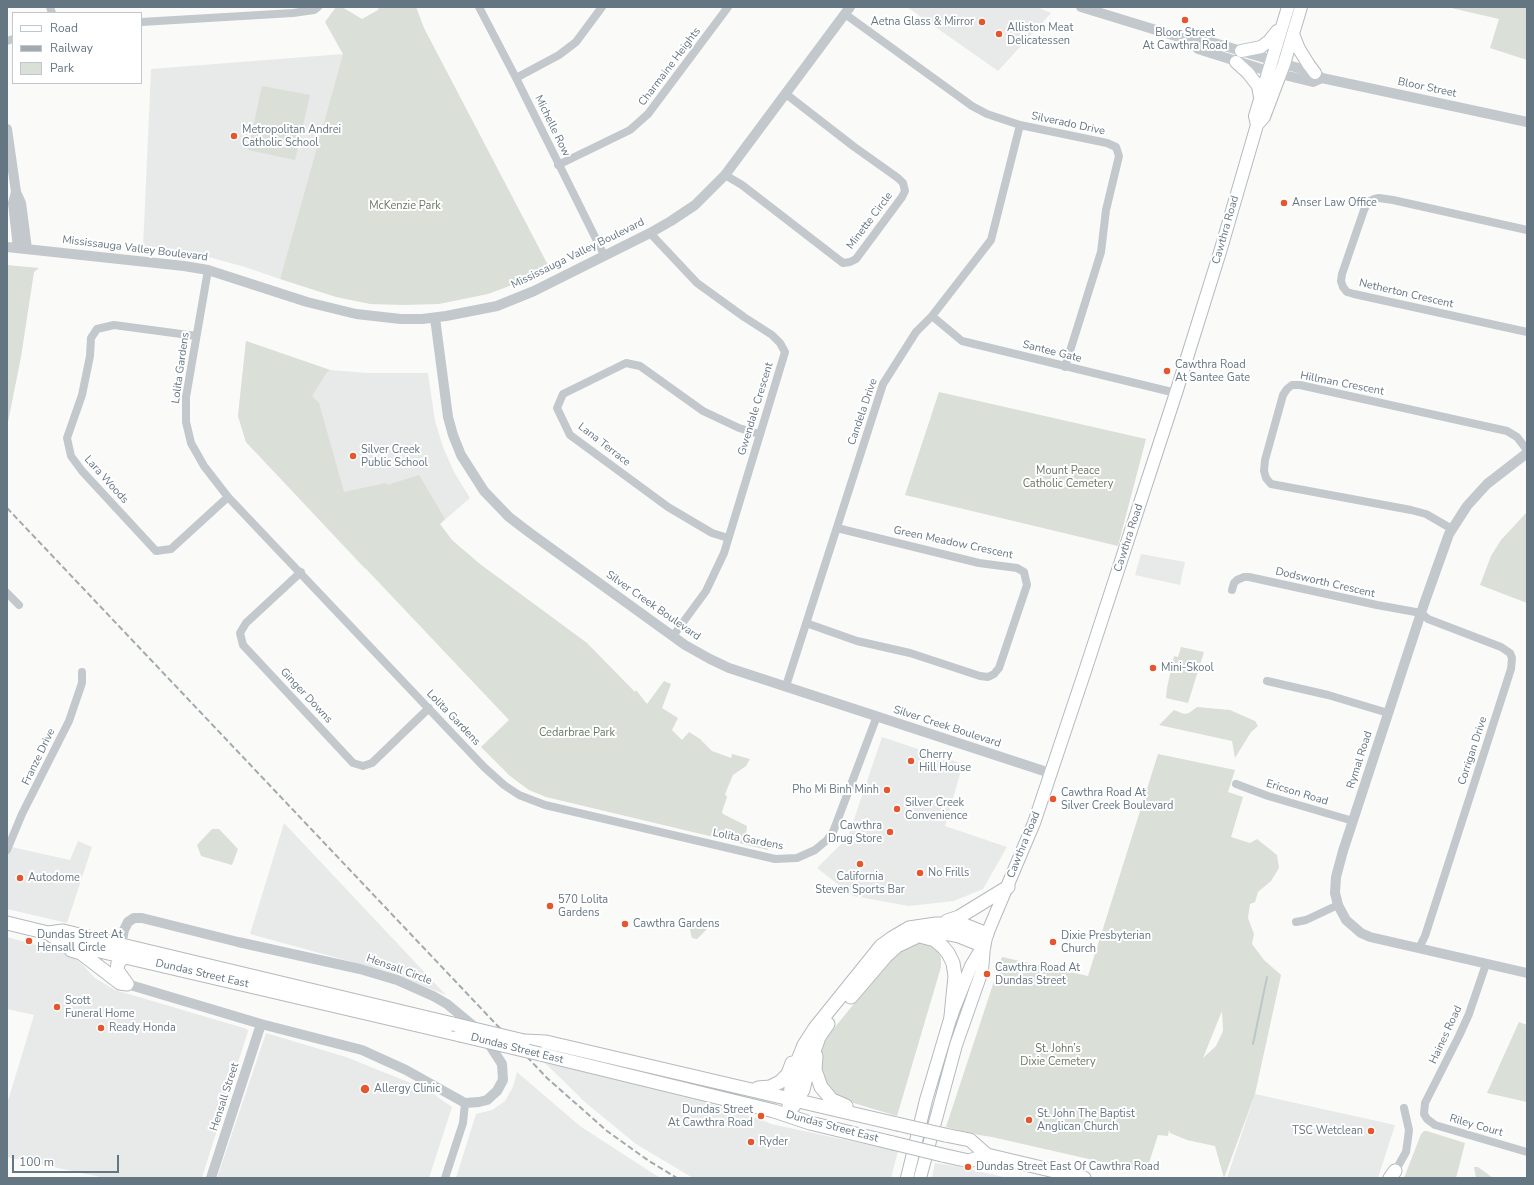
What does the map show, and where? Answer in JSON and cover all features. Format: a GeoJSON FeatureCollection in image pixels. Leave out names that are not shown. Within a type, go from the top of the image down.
{"type":"FeatureCollection","features":[{"type":"Feature","properties":{"kind":"main road","name":"Cawthra Road"},"geometry":{"type":"LineString","coordinates":[[907,1178],[926,1100],[951,1016],[971,966],[985,940],[1034,824],[1050,773],[1086,671],[1176,393],[1220,252],[1257,125],[1264,118],[1276,68],[1281,27],[1288,7]]}},
{"type":"Feature","properties":{"kind":"main road","name":"Cawthra Road"},"geometry":{"type":"LineString","coordinates":[[1257,125],[1255,116],[1260,97],[1293,34],[1302,7]]}},
{"type":"Feature","properties":{"kind":"main road"},"geometry":{"type":"LineString","coordinates":[[1260,97],[1258,86],[1238,56],[1261,47],[1269,41],[1281,27]]}},
{"type":"Feature","properties":{"kind":"main road"},"geometry":{"type":"LineString","coordinates":[[1293,34],[1308,65],[1319,76]]}},
{"type":"Feature","properties":{"kind":"main road"},"geometry":{"type":"LineString","coordinates":[[936,924],[959,917],[1008,887]]}},
{"type":"Feature","properties":{"kind":"main road","name":"Dundas Street East"},"geometry":{"type":"LineString","coordinates":[[7,923],[48,933],[61,942],[456,1029],[524,1041],[546,1042],[970,1140],[987,1155],[1084,1178]]}},
{"type":"Feature","properties":{"kind":"main road"},"geometry":{"type":"LineString","coordinates":[[788,1116],[794,1099],[803,1090],[809,1065],[810,1046],[815,1028],[881,946],[909,928],[936,924],[962,924],[985,940]]}},
{"type":"Feature","properties":{"kind":"main road","name":"Dundas Street East"},"geometry":{"type":"LineString","coordinates":[[48,933],[63,931],[121,945],[456,1029],[540,1054],[774,1111],[810,1123],[942,1155],[969,1161],[987,1155]]}},
{"type":"Feature","properties":{"kind":"main road"},"geometry":{"type":"LineString","coordinates":[[727,1083],[734,1082],[763,1088],[774,1085],[784,1079],[788,1074],[796,1048],[810,1046],[819,1037],[827,1025],[886,956],[898,946],[918,936],[937,933],[985,940]]}},
{"type":"Feature","properties":{"kind":"main road"},"geometry":{"type":"LineString","coordinates":[[918,936],[935,940],[943,947],[948,953],[955,969],[951,1016]]}},
{"type":"Feature","properties":{"kind":"main road","name":"Cawthra Road"},"geometry":{"type":"LineString","coordinates":[[920,1178],[956,1045],[982,970],[985,940]]}},
{"type":"Feature","properties":{"kind":"main road"},"geometry":{"type":"LineString","coordinates":[[61,942],[65,948],[81,953],[120,983],[127,984]]}},
{"type":"Feature","properties":{"kind":"main road"},"geometry":{"type":"LineString","coordinates":[[127,984],[118,970],[118,963],[123,958],[128,956]]}},
{"type":"Feature","properties":{"kind":"main road"},"geometry":{"type":"LineString","coordinates":[[810,1046],[817,1078],[832,1100],[870,1112],[878,1119]]}},
{"type":"Feature","properties":{"kind":"street"},"geometry":{"type":"LineString","coordinates":[[142,22],[293,13],[314,10],[318,7]]}},
{"type":"Feature","properties":{"kind":"street","name":"Michelle Row"},"geometry":{"type":"LineString","coordinates":[[478,7],[516,78],[604,255]]}},
{"type":"Feature","properties":{"kind":"street"},"geometry":{"type":"LineString","coordinates":[[516,78],[559,56],[576,42],[602,7]]}},
{"type":"Feature","properties":{"kind":"street","name":"Charmaine Heights"},"geometry":{"type":"LineString","coordinates":[[558,165],[630,130],[648,114],[728,7]]}},
{"type":"Feature","properties":{"kind":"street","name":"Bloor Street"},"geometry":{"type":"LineString","coordinates":[[1081,7],[1192,41],[1198,49],[1238,56],[1276,68],[1319,76],[1527,122]]}},
{"type":"Feature","properties":{"kind":"street","name":"Mississauga Valley Boulevard"},"geometry":{"type":"LineString","coordinates":[[7,247],[208,270],[339,311],[356,314],[401,319],[435,318],[497,306],[534,291],[650,233],[695,205],[725,175],[848,10]]}},
{"type":"Feature","properties":{"kind":"street","name":"Silverado Drive"},"geometry":{"type":"LineString","coordinates":[[848,10],[972,106],[987,114],[1020,125],[1116,147],[1118,156],[1106,210],[1101,252],[1065,367]]}},
{"type":"Feature","properties":{"kind":"street","name":"Minette Circle"},"geometry":{"type":"LineString","coordinates":[[725,175],[742,185],[843,263],[856,259],[902,198],[905,191],[903,183],[786,94]]}},
{"type":"Feature","properties":{"kind":"street","name":"Candela Drive"},"geometry":{"type":"LineString","coordinates":[[786,686],[883,384],[916,332],[932,316],[991,240],[1020,125]]}},
{"type":"Feature","properties":{"kind":"street"},"geometry":{"type":"LineString","coordinates":[[7,129],[16,192],[21,203],[22,248]]}},
{"type":"Feature","properties":{"kind":"street","name":"Netherton Crescent"},"geometry":{"type":"LineString","coordinates":[[1527,230],[1393,200],[1379,198],[1374,199],[1368,202],[1364,210],[1342,274],[1341,281],[1347,292],[1354,294],[1527,332]]}},
{"type":"Feature","properties":{"kind":"street","name":"Gwendale Crescent"},"geometry":{"type":"LineString","coordinates":[[650,233],[697,283],[772,335],[780,343],[785,352],[724,553],[706,591],[673,636]]}},
{"type":"Feature","properties":{"kind":"street","name":"Lolita Gardens"},"geometry":{"type":"LineString","coordinates":[[208,270],[186,397],[186,422],[194,449],[204,466],[228,497],[301,572],[484,767],[504,786],[519,795],[545,805],[775,859],[797,858],[815,850],[827,840],[833,832],[877,716]]}},
{"type":"Feature","properties":{"kind":"street","name":"Santee Gate"},"geometry":{"type":"LineString","coordinates":[[932,316],[962,341],[1176,393]]}},
{"type":"Feature","properties":{"kind":"street","name":"Silver Creek Boulevard"},"geometry":{"type":"LineString","coordinates":[[435,318],[448,417],[461,455],[484,491],[508,517],[524,529],[685,645],[729,668],[1050,773]]}},
{"type":"Feature","properties":{"kind":"street","name":"Lara Woods"},"geometry":{"type":"LineString","coordinates":[[196,336],[114,325],[97,329],[91,338],[90,356],[82,395],[67,438],[71,456],[82,471],[156,551],[171,549],[228,497]]}},
{"type":"Feature","properties":{"kind":"street","name":"Lana Terrace"},"geometry":{"type":"LineString","coordinates":[[728,538],[712,533],[668,507],[570,434],[557,408],[563,394],[626,363],[640,366],[703,411],[739,428],[759,434]]}},
{"type":"Feature","properties":{"kind":"street","name":"Hillman Crescent"},"geometry":{"type":"LineString","coordinates":[[1452,529],[1426,514],[1411,510],[1271,484],[1266,478],[1264,471],[1265,460],[1283,394],[1287,389],[1292,385],[1300,385],[1507,431],[1517,437],[1527,450]]}},
{"type":"Feature","properties":{"kind":"street","name":"Rymal Road"},"geometry":{"type":"LineString","coordinates":[[1527,453],[1487,484],[1467,506],[1449,534],[1421,613],[1353,821],[1336,877],[1335,893],[1338,905],[1346,920],[1361,933],[1370,937],[1527,974]]}},
{"type":"Feature","properties":{"kind":"street","name":"Green Meadow Crescent"},"geometry":{"type":"LineString","coordinates":[[806,623],[857,641],[910,653],[980,676],[988,677],[994,674],[999,668],[1027,585],[1024,572],[1017,568],[979,562],[837,528]]}},
{"type":"Feature","properties":{"kind":"street","name":"Ginger Downs"},"geometry":{"type":"LineString","coordinates":[[301,572],[246,623],[240,633],[243,645],[354,763],[363,766],[372,763],[429,708]]}},
{"type":"Feature","properties":{"kind":"street","name":"Dodsworth Crescent"},"geometry":{"type":"LineString","coordinates":[[1232,590],[1234,583],[1237,580],[1244,577],[1249,577],[1421,613]]}},
{"type":"Feature","properties":{"kind":"street"},"geometry":{"type":"LineString","coordinates":[[7,593],[19,605]]}},
{"type":"Feature","properties":{"kind":"street","name":"Corrigan Drive"},"geometry":{"type":"LineString","coordinates":[[1419,948],[1425,936],[1511,669],[1512,658],[1510,652],[1501,647],[1428,619],[1421,613]]}},
{"type":"Feature","properties":{"kind":"street","name":"Franze Drive"},"geometry":{"type":"LineString","coordinates":[[7,850],[22,814],[69,721],[82,682],[82,672]]}},
{"type":"Feature","properties":{"kind":"street"},"geometry":{"type":"LineString","coordinates":[[1267,680],[1328,695],[1388,713]]}},
{"type":"Feature","properties":{"kind":"street","name":"Ericson Road"},"geometry":{"type":"LineString","coordinates":[[1236,784],[1268,796],[1353,821]]}},
{"type":"Feature","properties":{"kind":"street"},"geometry":{"type":"LineString","coordinates":[[1296,922],[1306,920],[1338,905]]}},
{"type":"Feature","properties":{"kind":"street","name":"Hensall Circle"},"geometry":{"type":"LineString","coordinates":[[121,945],[124,930],[128,922],[134,918],[142,918],[372,972],[404,983],[433,996],[447,1004],[482,1032],[502,1064],[503,1080],[500,1088],[494,1095],[488,1100],[465,1103]]}},
{"type":"Feature","properties":{"kind":"street","name":"Haines Road"},"geometry":{"type":"LineString","coordinates":[[1424,1114],[1425,1103],[1469,1014],[1486,964]]}},
{"type":"Feature","properties":{"kind":"street"},"geometry":{"type":"LineString","coordinates":[[127,984],[261,1024],[338,1043],[375,1055],[406,1070],[465,1103],[463,1123],[445,1178]]}},
{"type":"Feature","properties":{"kind":"street","name":"Hensall Street"},"geometry":{"type":"LineString","coordinates":[[212,1178],[261,1024]]}},
{"type":"Feature","properties":{"kind":"street"},"geometry":{"type":"LineString","coordinates":[[1392,1176],[1406,1152],[1408,1130],[1404,1108]]}},
{"type":"Feature","properties":{"kind":"street","name":"Riley Court"},"geometry":{"type":"LineString","coordinates":[[1424,1114],[1431,1123],[1435,1125],[1527,1152]]}},
{"type":"Feature","properties":{"kind":"shaded area"},"geometry":{"type":"Polygon","coordinates":[[[907,7],[1037,7],[1051,13],[998,71],[907,7]]]}},
{"type":"Feature","properties":{"kind":"shaded area","name":"Metropolitan Andrei Catholic School"},"geometry":{"type":"Polygon","coordinates":[[[343,54],[280,279],[245,267],[201,255],[143,248],[151,69],[343,54]]]}},
{"type":"Feature","properties":{"kind":"shaded area","name":"Silver Creek Public School"},"geometry":{"type":"Polygon","coordinates":[[[246,341],[330,370],[368,373],[428,373],[435,421],[443,447],[454,472],[470,498],[440,524],[365,569],[246,442],[238,416],[246,341]]]}},
{"type":"Feature","properties":{"kind":"shaded area"},"geometry":{"type":"Polygon","coordinates":[[[1141,554],[1185,562],[1180,585],[1135,575],[1141,554]]]}},
{"type":"Feature","properties":{"kind":"shaded area"},"geometry":{"type":"Polygon","coordinates":[[[882,737],[963,764],[945,826],[1007,847],[983,889],[954,901],[909,906],[853,896],[817,868],[849,834],[882,737]]]}},
{"type":"Feature","properties":{"kind":"shaded area"},"geometry":{"type":"Polygon","coordinates":[[[284,823],[446,995],[389,972],[250,934],[284,823]]]}},
{"type":"Feature","properties":{"kind":"shaded area"},"geometry":{"type":"Polygon","coordinates":[[[78,841],[92,847],[67,923],[7,909],[7,846],[70,860],[78,841]]]}},
{"type":"Feature","properties":{"kind":"shaded area"},"geometry":{"type":"Polygon","coordinates":[[[7,937],[69,954],[81,963],[95,978],[115,990],[247,1029],[248,1031],[202,1178],[105,1178],[7,1157],[7,1104],[34,1015],[7,1009],[7,937]]]}},
{"type":"Feature","properties":{"kind":"shaded area"},"geometry":{"type":"Polygon","coordinates":[[[266,1033],[346,1057],[428,1090],[452,1107],[429,1178],[217,1178],[266,1033]]]}},
{"type":"Feature","properties":{"kind":"shaded area"},"geometry":{"type":"Polygon","coordinates":[[[545,1063],[576,1069],[703,1101],[727,1110],[758,1118],[771,1124],[898,1151],[891,1178],[693,1178],[636,1144],[586,1103],[545,1063]]]}},
{"type":"Feature","properties":{"kind":"shaded area"},"geometry":{"type":"Polygon","coordinates":[[[517,1072],[580,1126],[660,1178],[456,1178],[476,1114],[492,1110],[505,1101],[513,1087],[517,1072]]]}},
{"type":"Feature","properties":{"kind":"shaded area"},"geometry":{"type":"Polygon","coordinates":[[[1255,1094],[1395,1125],[1378,1178],[1227,1178],[1255,1094]]]}},
{"type":"Feature","properties":{"kind":"shaded area"},"geometry":{"type":"Polygon","coordinates":[[[935,1163],[956,1166],[1008,1178],[932,1178],[935,1163]]]}},
{"type":"Feature","properties":{"kind":"green space","name":"McKenzie Park"},"geometry":{"type":"Polygon","coordinates":[[[336,7],[342,7],[362,19],[378,10],[379,7],[416,7],[424,28],[549,267],[520,282],[488,294],[439,304],[370,304],[336,297],[280,279],[343,54],[325,22],[336,7]]]}},
{"type":"Feature","properties":{"kind":"green space"},"geometry":{"type":"Polygon","coordinates":[[[1447,7],[1527,7],[1527,60],[1490,48],[1499,19],[1447,7]]]}},
{"type":"Feature","properties":{"kind":"green space"},"geometry":{"type":"Polygon","coordinates":[[[262,86],[310,95],[295,160],[248,150],[262,86]]]}},
{"type":"Feature","properties":{"kind":"green space"},"geometry":{"type":"Polygon","coordinates":[[[7,265],[39,268],[34,272],[21,357],[7,427],[7,265]]]}},
{"type":"Feature","properties":{"kind":"green space","name":"Cedarbrae Park"},"geometry":{"type":"Polygon","coordinates":[[[246,341],[330,370],[327,372],[312,396],[319,403],[344,492],[386,483],[387,485],[419,475],[445,519],[440,524],[452,540],[480,564],[587,643],[635,692],[636,690],[647,704],[664,681],[671,684],[662,708],[678,718],[672,730],[682,740],[689,732],[700,739],[712,751],[731,758],[732,754],[750,759],[746,766],[733,775],[725,794],[727,797],[722,812],[723,814],[747,826],[746,835],[743,836],[747,841],[768,848],[768,850],[546,797],[529,790],[510,776],[481,747],[509,720],[246,442],[238,416],[246,341]]]}},
{"type":"Feature","properties":{"kind":"green space","name":"Mount Peace Catholic Cemetery"},"geometry":{"type":"Polygon","coordinates":[[[939,392],[1146,439],[1118,546],[905,495],[939,392]]]}},
{"type":"Feature","properties":{"kind":"green space"},"geometry":{"type":"Polygon","coordinates":[[[1527,512],[1527,603],[1480,585],[1491,556],[1501,540],[1527,512]]]}},
{"type":"Feature","properties":{"kind":"green space"},"geometry":{"type":"Polygon","coordinates":[[[1181,647],[1204,652],[1188,703],[1166,698],[1174,656],[1178,657],[1181,647]]]}},
{"type":"Feature","properties":{"kind":"green space"},"geometry":{"type":"Polygon","coordinates":[[[1197,707],[1230,710],[1255,721],[1258,726],[1251,732],[1235,758],[1232,741],[1159,725],[1174,710],[1184,714],[1189,713],[1197,707]]]}},
{"type":"Feature","properties":{"kind":"green space","name":"St. John’s Dixie Cemetery"},"geometry":{"type":"Polygon","coordinates":[[[1158,754],[1235,770],[1228,792],[1243,797],[1231,837],[1250,843],[1257,839],[1277,855],[1279,868],[1271,881],[1258,892],[1255,902],[1250,904],[1248,918],[1254,934],[1252,944],[1264,960],[1281,975],[1255,1094],[1224,1178],[1215,1146],[1187,1140],[1170,1133],[1169,1130],[1168,1136],[1158,1135],[1146,1172],[946,1127],[1002,957],[1088,976],[1158,754]],[[1222,1011],[1203,1058],[1216,1046],[1223,1031],[1222,1011]]]}},
{"type":"Feature","properties":{"kind":"green space"},"geometry":{"type":"Polygon","coordinates":[[[212,829],[219,829],[238,849],[232,865],[201,856],[197,845],[212,829]]]}},
{"type":"Feature","properties":{"kind":"green space"},"geometry":{"type":"Polygon","coordinates":[[[688,921],[706,925],[707,929],[697,939],[692,938],[688,921]]]}},
{"type":"Feature","properties":{"kind":"green space"},"geometry":{"type":"Polygon","coordinates":[[[919,942],[930,943],[936,949],[941,957],[941,967],[897,1116],[840,1099],[826,1087],[818,1057],[822,1045],[891,958],[901,949],[919,942]]]}},
{"type":"Feature","properties":{"kind":"green space"},"geometry":{"type":"Polygon","coordinates":[[[1519,1022],[1527,1025],[1527,1102],[1487,1093],[1519,1022]]]}},
{"type":"Feature","properties":{"kind":"green space"},"geometry":{"type":"Polygon","coordinates":[[[1424,1131],[1465,1143],[1456,1178],[1404,1178],[1421,1134],[1424,1131]]]}},
{"type":"Feature","properties":{"kind":"green space"},"geometry":{"type":"Polygon","coordinates":[[[1474,1167],[1478,1167],[1493,1178],[1476,1178],[1474,1167]]]}},
{"type":"Feature","properties":{"kind":"waterway"},"geometry":{"type":"LineString","coordinates":[[1253,1044],[1267,977]]}},
{"type":"Feature","properties":{"kind":"railway"},"geometry":{"type":"LineString","coordinates":[[7,508],[547,1078],[607,1131],[649,1161],[677,1178]]}},
{"type":"Feature","properties":{"kind":"place","name":"Bloor Street At Cawthra Road"},"geometry":{"type":"Point","coordinates":[1185,20]}},
{"type":"Feature","properties":{"kind":"place","name":"Aetna Glass & Mirror"},"geometry":{"type":"Point","coordinates":[982,22]}},
{"type":"Feature","properties":{"kind":"place","name":"Alliston Meat Delicatessen"},"geometry":{"type":"Point","coordinates":[999,34]}},
{"type":"Feature","properties":{"kind":"place","name":"Metropolitan Andrei Catholic School"},"geometry":{"type":"Point","coordinates":[234,136]}},
{"type":"Feature","properties":{"kind":"place","name":"Anser Law Office"},"geometry":{"type":"Point","coordinates":[1284,203]}},
{"type":"Feature","properties":{"kind":"place","name":"Cawthra Road At Santee Gate"},"geometry":{"type":"Point","coordinates":[1167,371]}},
{"type":"Feature","properties":{"kind":"place","name":"Silver Creek Public School"},"geometry":{"type":"Point","coordinates":[353,456]}},
{"type":"Feature","properties":{"kind":"place","name":"Mini-Skool"},"geometry":{"type":"Point","coordinates":[1153,668]}},
{"type":"Feature","properties":{"kind":"place","name":"Cherry Hill House"},"geometry":{"type":"Point","coordinates":[911,761]}},
{"type":"Feature","properties":{"kind":"place","name":"Pho Mi Binh Minh"},"geometry":{"type":"Point","coordinates":[887,790]}},
{"type":"Feature","properties":{"kind":"place","name":"Cawthra Road At Silver Creek Boulevard"},"geometry":{"type":"Point","coordinates":[1053,799]}},
{"type":"Feature","properties":{"kind":"place","name":"Silver Creek Convenience"},"geometry":{"type":"Point","coordinates":[897,809]}},
{"type":"Feature","properties":{"kind":"place","name":"Cawthra Drug Store"},"geometry":{"type":"Point","coordinates":[890,832]}},
{"type":"Feature","properties":{"kind":"place","name":"California Steven Sports Bar"},"geometry":{"type":"Point","coordinates":[860,864]}},
{"type":"Feature","properties":{"kind":"place","name":"No Frills"},"geometry":{"type":"Point","coordinates":[920,873]}},
{"type":"Feature","properties":{"kind":"place","name":"Autodome"},"geometry":{"type":"Point","coordinates":[20,878]}},
{"type":"Feature","properties":{"kind":"place","name":"570 Lolita Gardens"},"geometry":{"type":"Point","coordinates":[550,906]}},
{"type":"Feature","properties":{"kind":"place","name":"Cawthra Gardens"},"geometry":{"type":"Point","coordinates":[625,924]}},
{"type":"Feature","properties":{"kind":"place","name":"Dundas Street At Hensall Circle"},"geometry":{"type":"Point","coordinates":[29,941]}},
{"type":"Feature","properties":{"kind":"place","name":"Dixie Presbyterian Church"},"geometry":{"type":"Point","coordinates":[1053,942]}},
{"type":"Feature","properties":{"kind":"place","name":"Cawthra Road At Dundas Street"},"geometry":{"type":"Point","coordinates":[987,974]}},
{"type":"Feature","properties":{"kind":"place","name":"Scott Funeral Home"},"geometry":{"type":"Point","coordinates":[57,1007]}},
{"type":"Feature","properties":{"kind":"place","name":"Ready Honda"},"geometry":{"type":"Point","coordinates":[101,1028]}},
{"type":"Feature","properties":{"kind":"place","name":"Allergy Clinic"},"geometry":{"type":"Point","coordinates":[365,1089]}},
{"type":"Feature","properties":{"kind":"place","name":"Dundas Street At Cawthra Road"},"geometry":{"type":"Point","coordinates":[761,1116]}},
{"type":"Feature","properties":{"kind":"place","name":"St. John The Baptist Anglican Church"},"geometry":{"type":"Point","coordinates":[1029,1120]}},
{"type":"Feature","properties":{"kind":"place","name":"TSC Wetclean"},"geometry":{"type":"Point","coordinates":[1371,1131]}},
{"type":"Feature","properties":{"kind":"place","name":"Ryder"},"geometry":{"type":"Point","coordinates":[751,1142]}},
{"type":"Feature","properties":{"kind":"place","name":"Dundas Street East Of Cawthra Road"},"geometry":{"type":"Point","coordinates":[968,1167]}}]}
